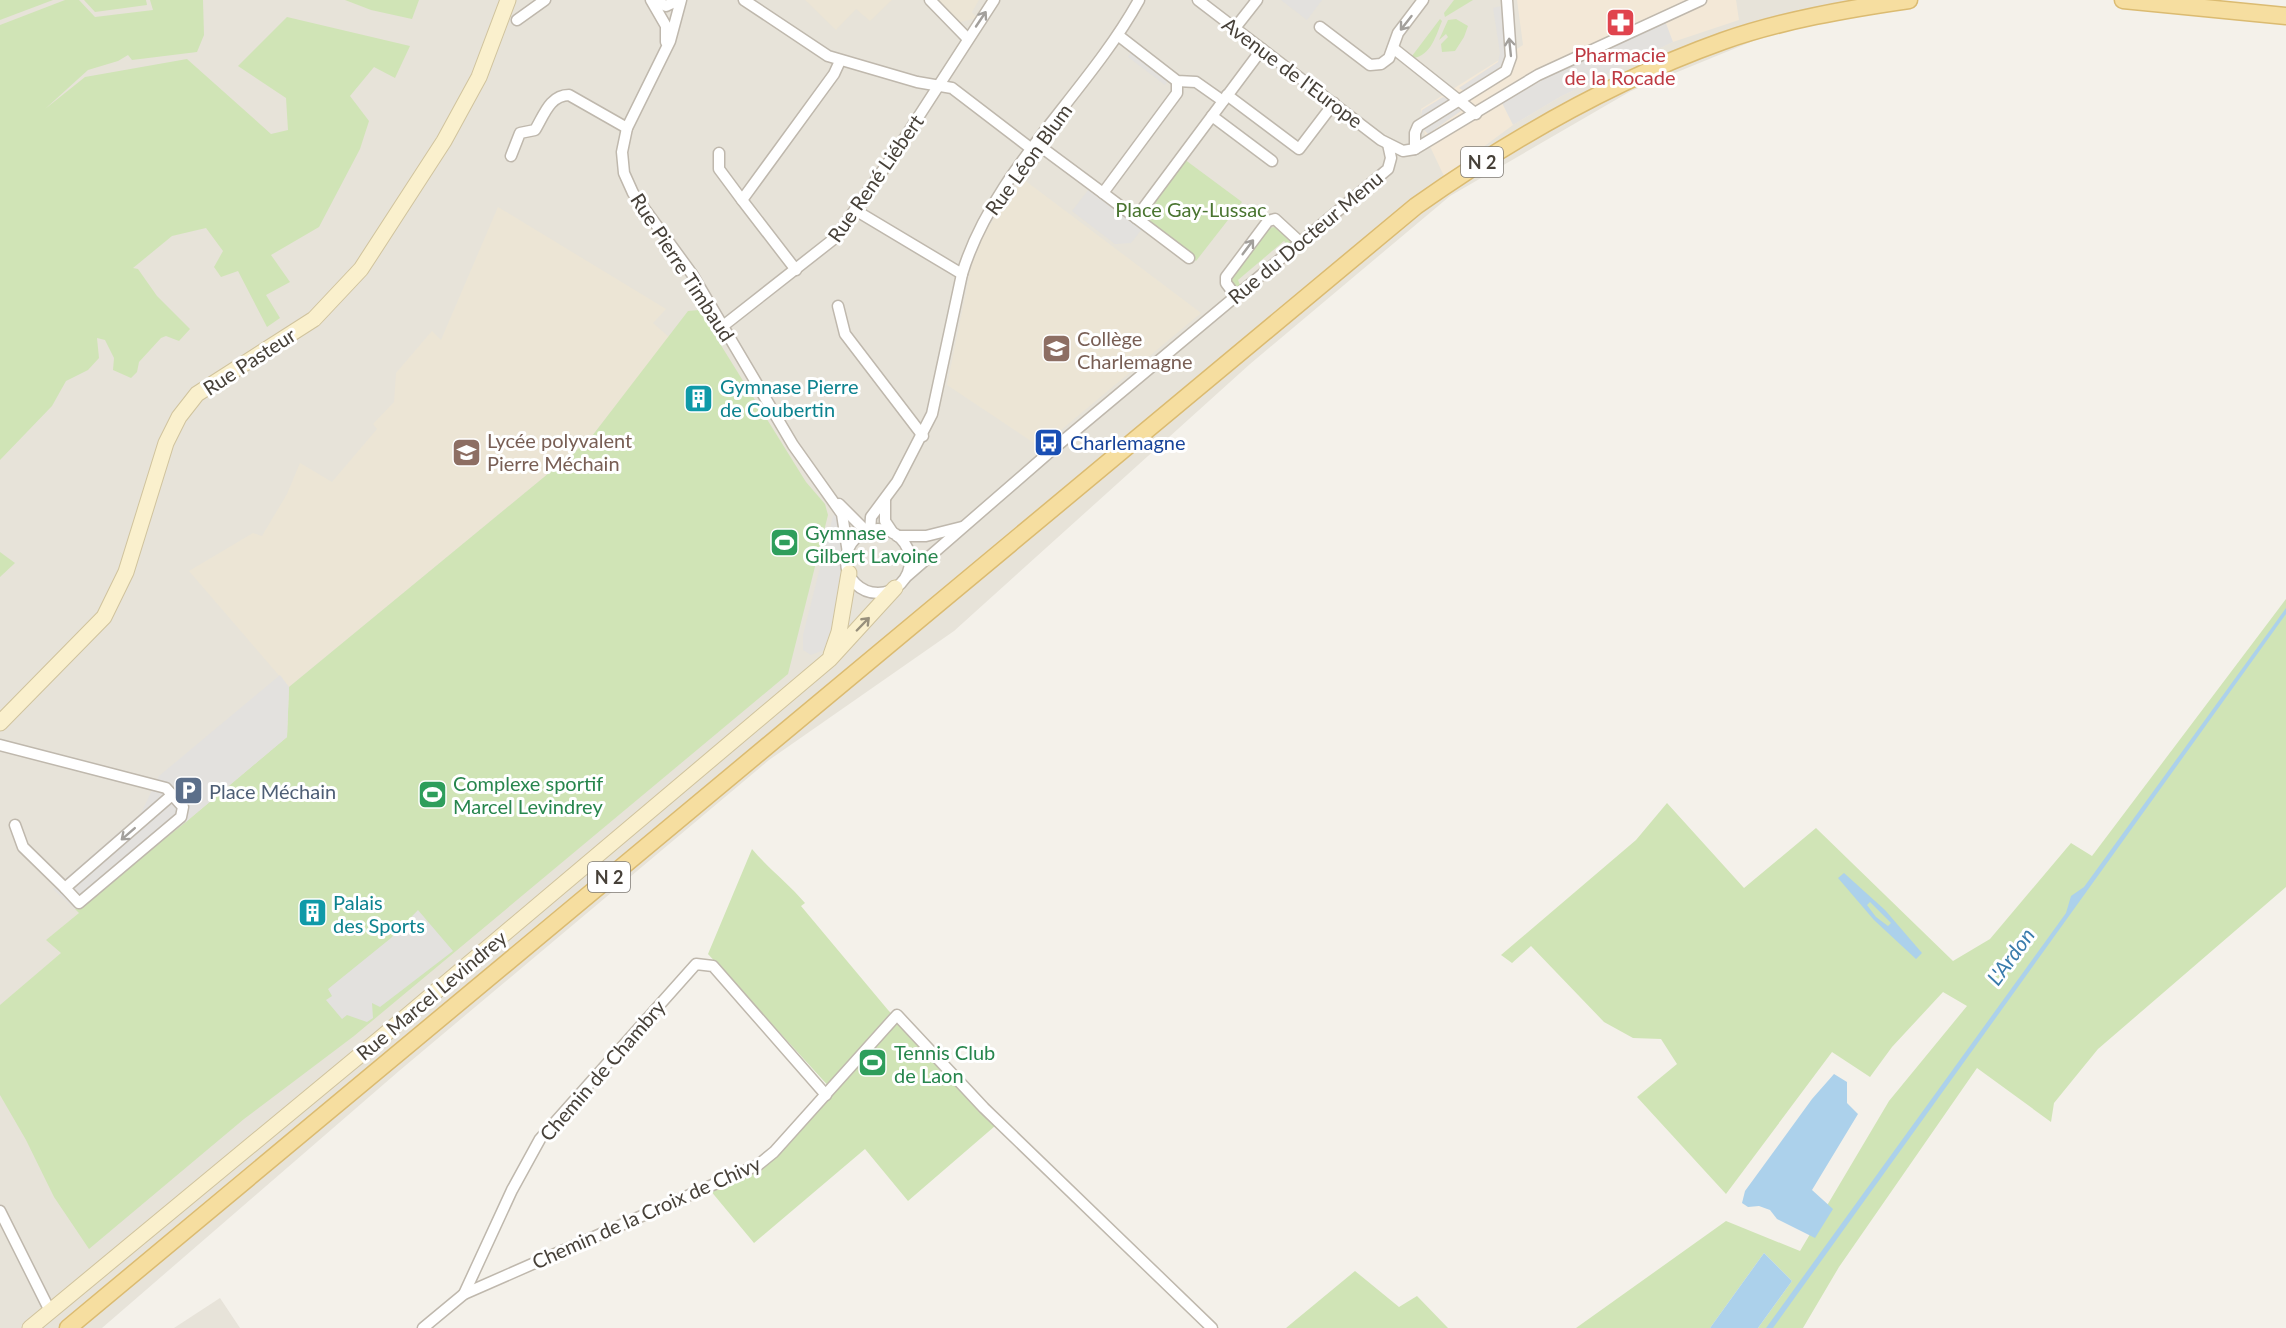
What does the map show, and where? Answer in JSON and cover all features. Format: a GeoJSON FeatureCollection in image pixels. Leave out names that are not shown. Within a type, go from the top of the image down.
{"type":"FeatureCollection","features":[{"type":"Feature","properties":{"kind":"main road","name":"N 2"},"geometry":{"type":"LineString","coordinates":[[68,1328],[1175,404],[1425,200],[1475,166],[1555,119],[1672,61],[1725,40],[1814,16],[1910,0]]}},
{"type":"Feature","properties":{"kind":"main road"},"geometry":{"type":"LineString","coordinates":[[2123,0],[2286,16]]}},
{"type":"Feature","properties":{"kind":"street","name":"Rue Pasteur"},"geometry":{"type":"LineString","coordinates":[[0,723],[104,617],[126,572],[166,443],[179,417],[197,394],[314,320],[361,269],[444,141],[480,77],[508,0]]}},
{"type":"Feature","properties":{"kind":"street"},"geometry":{"type":"LineString","coordinates":[[517,20],[545,0]]}},
{"type":"Feature","properties":{"kind":"street"},"geometry":{"type":"LineString","coordinates":[[652,0],[666,6],[680,0]]}},
{"type":"Feature","properties":{"kind":"street","name":"Rue Pierre Timbaud"},"geometry":{"type":"LineString","coordinates":[[652,0],[666,26],[663,51]]}},
{"type":"Feature","properties":{"kind":"street","name":"Rue Pierre Timbaud"},"geometry":{"type":"LineString","coordinates":[[680,0],[676,26],[627,128],[622,152],[628,183],[692,274],[793,445],[834,500],[845,525],[848,553]]}},
{"type":"Feature","properties":{"kind":"street"},"geometry":{"type":"LineString","coordinates":[[744,0],[818,51],[840,61],[952,88],[962,93],[1035,147],[1103,193],[1189,258]]}},
{"type":"Feature","properties":{"kind":"street"},"geometry":{"type":"LineString","coordinates":[[930,0],[968,39]]}},
{"type":"Feature","properties":{"kind":"street","name":"Rue René Liébert"},"geometry":{"type":"LineString","coordinates":[[723,326],[826,247],[855,210],[994,0]]}},
{"type":"Feature","properties":{"kind":"street","name":"Rue Léon Blum"},"geometry":{"type":"LineString","coordinates":[[869,531],[871,517],[885,499],[923,436],[932,414],[962,274],[968,254],[991,206],[1119,36],[1139,0]]}},
{"type":"Feature","properties":{"kind":"street","name":"Avenue de l'Europe"},"geometry":{"type":"LineString","coordinates":[[1198,0],[1388,144]]}},
{"type":"Feature","properties":{"kind":"street"},"geometry":{"type":"LineString","coordinates":[[1235,28],[1257,0]]}},
{"type":"Feature","properties":{"kind":"street"},"geometry":{"type":"LineString","coordinates":[[1320,27],[1370,65],[1381,64],[1389,58],[1398,33],[1424,0]]}},
{"type":"Feature","properties":{"kind":"street"},"geometry":{"type":"LineString","coordinates":[[1507,0],[1511,57],[1506,71],[1418,126],[1415,133],[1415,149],[1538,75],[1701,0]]}},
{"type":"Feature","properties":{"kind":"street"},"geometry":{"type":"LineString","coordinates":[[1119,36],[1177,81],[1196,82],[1225,98],[1299,149],[1334,103]]}},
{"type":"Feature","properties":{"kind":"street"},"geometry":{"type":"LineString","coordinates":[[1393,48],[1476,114]]}},
{"type":"Feature","properties":{"kind":"street"},"geometry":{"type":"LineString","coordinates":[[1136,218],[1262,49]]}},
{"type":"Feature","properties":{"kind":"street"},"geometry":{"type":"LineString","coordinates":[[742,200],[834,74],[840,61]]}},
{"type":"Feature","properties":{"kind":"street"},"geometry":{"type":"LineString","coordinates":[[1103,193],[1177,93],[1177,81]]}},
{"type":"Feature","properties":{"kind":"street"},"geometry":{"type":"LineString","coordinates":[[511,156],[520,133],[535,130],[554,98],[560,95],[569,94],[627,128]]}},
{"type":"Feature","properties":{"kind":"street"},"geometry":{"type":"LineString","coordinates":[[1212,116],[1272,161]]}},
{"type":"Feature","properties":{"kind":"street","name":"Rue du Docteur Menu"},"geometry":{"type":"LineString","coordinates":[[1388,144],[1402,151],[1415,149]]}},
{"type":"Feature","properties":{"kind":"street","name":"Rue du Docteur Menu"},"geometry":{"type":"LineString","coordinates":[[907,576],[962,526],[1235,295],[1388,170],[1391,158],[1388,144]]}},
{"type":"Feature","properties":{"kind":"street"},"geometry":{"type":"LineString","coordinates":[[719,153],[719,169],[796,270]]}},
{"type":"Feature","properties":{"kind":"street"},"geometry":{"type":"LineString","coordinates":[[855,210],[962,274]]}},
{"type":"Feature","properties":{"kind":"street"},"geometry":{"type":"LineString","coordinates":[[1235,295],[1226,283],[1226,277],[1268,221],[1275,219],[1300,242]]}},
{"type":"Feature","properties":{"kind":"street"},"geometry":{"type":"LineString","coordinates":[[838,306],[845,334],[923,436]]}},
{"type":"Feature","properties":{"kind":"street"},"geometry":{"type":"LineString","coordinates":[[849,573],[853,581],[868,592],[887,592],[895,588],[907,576],[910,559],[908,550],[885,521],[885,499]]}},
{"type":"Feature","properties":{"kind":"street","name":"Rue Léon Blum"},"geometry":{"type":"LineString","coordinates":[[849,512],[860,515],[871,513],[885,499]]}},
{"type":"Feature","properties":{"kind":"street","name":"Rue Pierre Timbaud"},"geometry":{"type":"LineString","coordinates":[[834,500],[869,531]]}},
{"type":"Feature","properties":{"kind":"street","name":"Rue du Docteur Menu"},"geometry":{"type":"LineString","coordinates":[[895,535],[926,536],[962,526]]}},
{"type":"Feature","properties":{"kind":"street"},"geometry":{"type":"LineString","coordinates":[[830,659],[839,632],[849,573],[848,553],[855,540],[869,531],[895,535]]}},
{"type":"Feature","properties":{"kind":"street","name":"Rue Marcel Levindrey"},"geometry":{"type":"LineString","coordinates":[[30,1328],[383,1036],[830,659],[895,588]]}},
{"type":"Feature","properties":{"kind":"street"},"geometry":{"type":"LineString","coordinates":[[0,745],[165,788],[183,807],[181,817],[79,903],[23,846],[15,825]]}},
{"type":"Feature","properties":{"kind":"street"},"geometry":{"type":"LineString","coordinates":[[65,888],[172,795]]}},
{"type":"Feature","properties":{"kind":"street","name":"Chemin de Chambry"},"geometry":{"type":"LineString","coordinates":[[464,1294],[522,1170],[540,1139],[696,964],[713,966],[826,1095]]}},
{"type":"Feature","properties":{"kind":"street","name":"Chemin de la Croix de Chivy"},"geometry":{"type":"LineString","coordinates":[[423,1328],[464,1294],[758,1165],[774,1152],[897,1015],[984,1108],[1212,1328]]}},
{"type":"Feature","properties":{"kind":"street"},"geometry":{"type":"LineString","coordinates":[[0,1211],[50,1311]]}},
{"type":"Feature","properties":{"kind":"shaded area"},"geometry":{"type":"Polygon","coordinates":[[[0,0],[1881,0],[1775,32],[1631,91],[1450,196],[1250,364],[954,631],[769,760],[399,1071],[102,1328],[0,1328],[0,0]]]}},
{"type":"Feature","properties":{"kind":"shaded area"},"geometry":{"type":"Polygon","coordinates":[[[805,0],[892,0],[870,21],[856,9],[836,30],[805,0]]]}},
{"type":"Feature","properties":{"kind":"shaded area"},"geometry":{"type":"Polygon","coordinates":[[[938,0],[979,0],[972,12],[977,18],[960,22],[938,0]]]}},
{"type":"Feature","properties":{"kind":"shaded area"},"geometry":{"type":"Polygon","coordinates":[[[1281,0],[1322,0],[1307,20],[1281,0]]]}},
{"type":"Feature","properties":{"kind":"shaded area"},"geometry":{"type":"Polygon","coordinates":[[[1517,0],[1736,0],[1739,20],[1673,42],[1560,97],[1513,125],[1444,176],[1425,136],[1421,109],[1523,45],[1517,0]]]}},
{"type":"Feature","properties":{"kind":"shaded area"},"geometry":{"type":"Polygon","coordinates":[[[1505,5],[1506,71],[1469,94],[1459,88],[1498,62],[1500,53],[1493,8],[1505,5]]]}},
{"type":"Feature","properties":{"kind":"shaded area"},"geometry":{"type":"Polygon","coordinates":[[[1664,18],[1673,42],[1560,97],[1513,125],[1502,103],[1586,55],[1664,18]]]}},
{"type":"Feature","properties":{"kind":"shaded area"},"geometry":{"type":"Polygon","coordinates":[[[1134,48],[1171,76],[1165,85],[1128,57],[1134,48]]]}},
{"type":"Feature","properties":{"kind":"shaded area"},"geometry":{"type":"Polygon","coordinates":[[[1443,97],[1456,103],[1461,111],[1428,134],[1420,126],[1422,110],[1443,97]]]}},
{"type":"Feature","properties":{"kind":"shaded area","name":"Collège Charlemagne"},"geometry":{"type":"Polygon","coordinates":[[[1023,179],[1201,313],[1049,440],[1043,449],[947,385],[973,258],[986,230],[1023,179]]]}},
{"type":"Feature","properties":{"kind":"shaded area"},"geometry":{"type":"Polygon","coordinates":[[[1089,189],[1142,229],[1131,243],[1115,244],[1072,211],[1089,189]]]}},
{"type":"Feature","properties":{"kind":"shaded area","name":"Lycée polyvalent Pierre Méchain"},"geometry":{"type":"Polygon","coordinates":[[[498,207],[666,309],[653,323],[669,337],[589,440],[289,687],[189,571],[253,533],[262,536],[287,494],[300,463],[332,482],[377,429],[373,424],[394,402],[396,373],[432,331],[441,340],[498,207]]]}},
{"type":"Feature","properties":{"kind":"shaded area"},"geometry":{"type":"Polygon","coordinates":[[[837,512],[844,554],[843,576],[831,636],[824,650],[811,655],[803,650],[803,635],[833,516],[837,512]]]}},
{"type":"Feature","properties":{"kind":"shaded area","name":"Place Méchain"},"geometry":{"type":"Polygon","coordinates":[[[280,675],[289,687],[287,737],[187,821],[75,909],[53,889],[141,813],[159,776],[280,675]]]}},
{"type":"Feature","properties":{"kind":"shaded area"},"geometry":{"type":"Polygon","coordinates":[[[418,910],[453,951],[380,1007],[372,1003],[373,1018],[367,1022],[347,1015],[342,1019],[326,1000],[332,996],[328,989],[391,938],[418,910]]]}},
{"type":"Feature","properties":{"kind":"shaded area"},"geometry":{"type":"Polygon","coordinates":[[[220,1298],[240,1328],[174,1328],[220,1298]]]}},
{"type":"Feature","properties":{"kind":"green space"},"geometry":{"type":"Polygon","coordinates":[[[0,0],[53,0],[0,20],[0,0]]]}},
{"type":"Feature","properties":{"kind":"green space"},"geometry":{"type":"Polygon","coordinates":[[[65,0],[79,0],[95,17],[153,10],[150,0],[203,0],[204,35],[197,52],[132,60],[128,55],[118,61],[88,70],[45,109],[85,77],[187,59],[271,134],[288,130],[286,98],[238,66],[287,17],[410,46],[395,78],[374,67],[350,96],[369,121],[360,149],[319,227],[271,255],[290,282],[266,295],[280,318],[267,327],[238,271],[221,277],[214,267],[223,251],[206,228],[172,236],[133,268],[138,269],[157,296],[190,329],[179,341],[166,336],[161,338],[139,362],[137,372],[131,378],[113,370],[114,358],[105,340],[97,338],[99,358],[88,370],[66,381],[52,406],[0,460],[0,25],[65,0]]]}},
{"type":"Feature","properties":{"kind":"green space"},"geometry":{"type":"Polygon","coordinates":[[[84,0],[146,0],[147,5],[95,12],[84,0]]]}},
{"type":"Feature","properties":{"kind":"green space"},"geometry":{"type":"Polygon","coordinates":[[[345,0],[419,0],[412,19],[371,10],[345,0]]]}},
{"type":"Feature","properties":{"kind":"green space"},"geometry":{"type":"Polygon","coordinates":[[[1454,0],[1473,0],[1445,17],[1444,13],[1454,0]]]}},
{"type":"Feature","properties":{"kind":"green space"},"geometry":{"type":"Polygon","coordinates":[[[1440,19],[1442,21],[1429,49],[1413,58],[1412,56],[1440,19]]]}},
{"type":"Feature","properties":{"kind":"green space"},"geometry":{"type":"Polygon","coordinates":[[[1456,19],[1468,26],[1464,37],[1455,51],[1442,52],[1441,44],[1448,37],[1446,34],[1439,40],[1448,20],[1456,19]]]}},
{"type":"Feature","properties":{"kind":"green space","name":"Place Gay-Lussac"},"geometry":{"type":"Polygon","coordinates":[[[1184,159],[1242,202],[1196,261],[1139,219],[1184,159]]]}},
{"type":"Feature","properties":{"kind":"green space"},"geometry":{"type":"Polygon","coordinates":[[[1276,227],[1291,238],[1290,247],[1284,241],[1238,280],[1241,287],[1230,284],[1230,276],[1265,228],[1276,227]]]}},
{"type":"Feature","properties":{"kind":"green space","name":"Complexe sportif Marcel Levindrey"},"geometry":{"type":"Polygon","coordinates":[[[699,310],[806,482],[825,504],[828,515],[788,674],[354,1036],[244,1119],[89,1249],[54,1197],[26,1140],[0,1095],[0,1005],[61,953],[46,940],[79,913],[75,909],[187,821],[287,737],[289,687],[589,440],[688,311],[699,310]]]}},
{"type":"Feature","properties":{"kind":"green space"},"geometry":{"type":"Polygon","coordinates":[[[0,552],[15,563],[0,577],[0,552]]]}},
{"type":"Feature","properties":{"kind":"green space"},"geometry":{"type":"Polygon","coordinates":[[[2286,599],[2286,887],[2098,1049],[2054,1103],[2051,1122],[1977,1068],[1839,1267],[1803,1328],[1758,1328],[1792,1281],[1764,1253],[1710,1328],[1576,1328],[1726,1221],[1800,1251],[1889,1101],[1967,1006],[1943,992],[1892,1047],[1870,1077],[1832,1052],[1726,1194],[1637,1097],[1677,1064],[1661,1039],[1633,1038],[1604,1022],[1531,946],[1512,963],[1501,955],[1636,840],[1667,803],[1744,888],[1816,828],[1953,961],[1990,939],[2071,843],[2092,856],[2286,599]]]}},
{"type":"Feature","properties":{"kind":"green space","name":"Tennis Club de Laon"},"geometry":{"type":"Polygon","coordinates":[[[752,849],[805,903],[801,906],[888,1010],[994,1122],[995,1126],[908,1201],[865,1149],[754,1243],[710,1190],[766,1164],[832,1090],[708,954],[752,849]]]}},
{"type":"Feature","properties":{"kind":"green space"},"geometry":{"type":"Polygon","coordinates":[[[1355,1271],[1399,1307],[1417,1296],[1448,1328],[1286,1328],[1355,1271]]]}},
{"type":"Feature","properties":{"kind":"water"},"geometry":{"type":"Polygon","coordinates":[[[2286,608],[2286,614],[1773,1328],[1766,1328],[2066,913],[2071,896],[2084,887],[2286,608]]]}},
{"type":"Feature","properties":{"kind":"water"},"geometry":{"type":"Polygon","coordinates":[[[1844,873],[1885,910],[1922,953],[1916,959],[1874,920],[1838,878],[1844,873]],[[1870,902],[1867,905],[1876,917],[1888,926],[1891,923],[1870,902]]]}},
{"type":"Feature","properties":{"kind":"water"},"geometry":{"type":"Polygon","coordinates":[[[1834,1074],[1847,1082],[1847,1103],[1858,1114],[1812,1190],[1833,1209],[1815,1238],[1777,1219],[1770,1210],[1759,1206],[1748,1207],[1742,1203],[1745,1191],[1812,1099],[1834,1074]]]}},
{"type":"Feature","properties":{"kind":"water"},"geometry":{"type":"Polygon","coordinates":[[[1764,1253],[1792,1281],[1758,1328],[1710,1328],[1764,1253]]]}},
{"type":"Feature","properties":{"kind":"place","name":"Pharmacie de la Rocade"},"geometry":{"type":"Point","coordinates":[1620,23]}},
{"type":"Feature","properties":{"kind":"place","name":"Collège Charlemagne"},"geometry":{"type":"Point","coordinates":[1056,349]}},
{"type":"Feature","properties":{"kind":"place","name":"Gymnase Pierre de Coubertin"},"geometry":{"type":"Point","coordinates":[699,398]}},
{"type":"Feature","properties":{"kind":"place","name":"Charlemagne"},"geometry":{"type":"Point","coordinates":[1049,442]}},
{"type":"Feature","properties":{"kind":"place","name":"Lycée polyvalent Pierre Méchain"},"geometry":{"type":"Point","coordinates":[466,452]}},
{"type":"Feature","properties":{"kind":"place","name":"Gymnase Gilbert Lavoine"},"geometry":{"type":"Point","coordinates":[784,543]}},
{"type":"Feature","properties":{"kind":"place","name":"Place Méchain"},"geometry":{"type":"Point","coordinates":[188,791]}},
{"type":"Feature","properties":{"kind":"place","name":"Complexe sportif Marcel Levindrey"},"geometry":{"type":"Point","coordinates":[432,794]}},
{"type":"Feature","properties":{"kind":"place","name":"Palais des Sports"},"geometry":{"type":"Point","coordinates":[312,913]}},
{"type":"Feature","properties":{"kind":"place","name":"Tennis Club de Laon"},"geometry":{"type":"Point","coordinates":[873,1063]}},
{"type":"Feature","properties":{"kind":"water label","name":"L'Ardon"},"geometry":{"type":"Point","coordinates":[2010,956]}}]}
